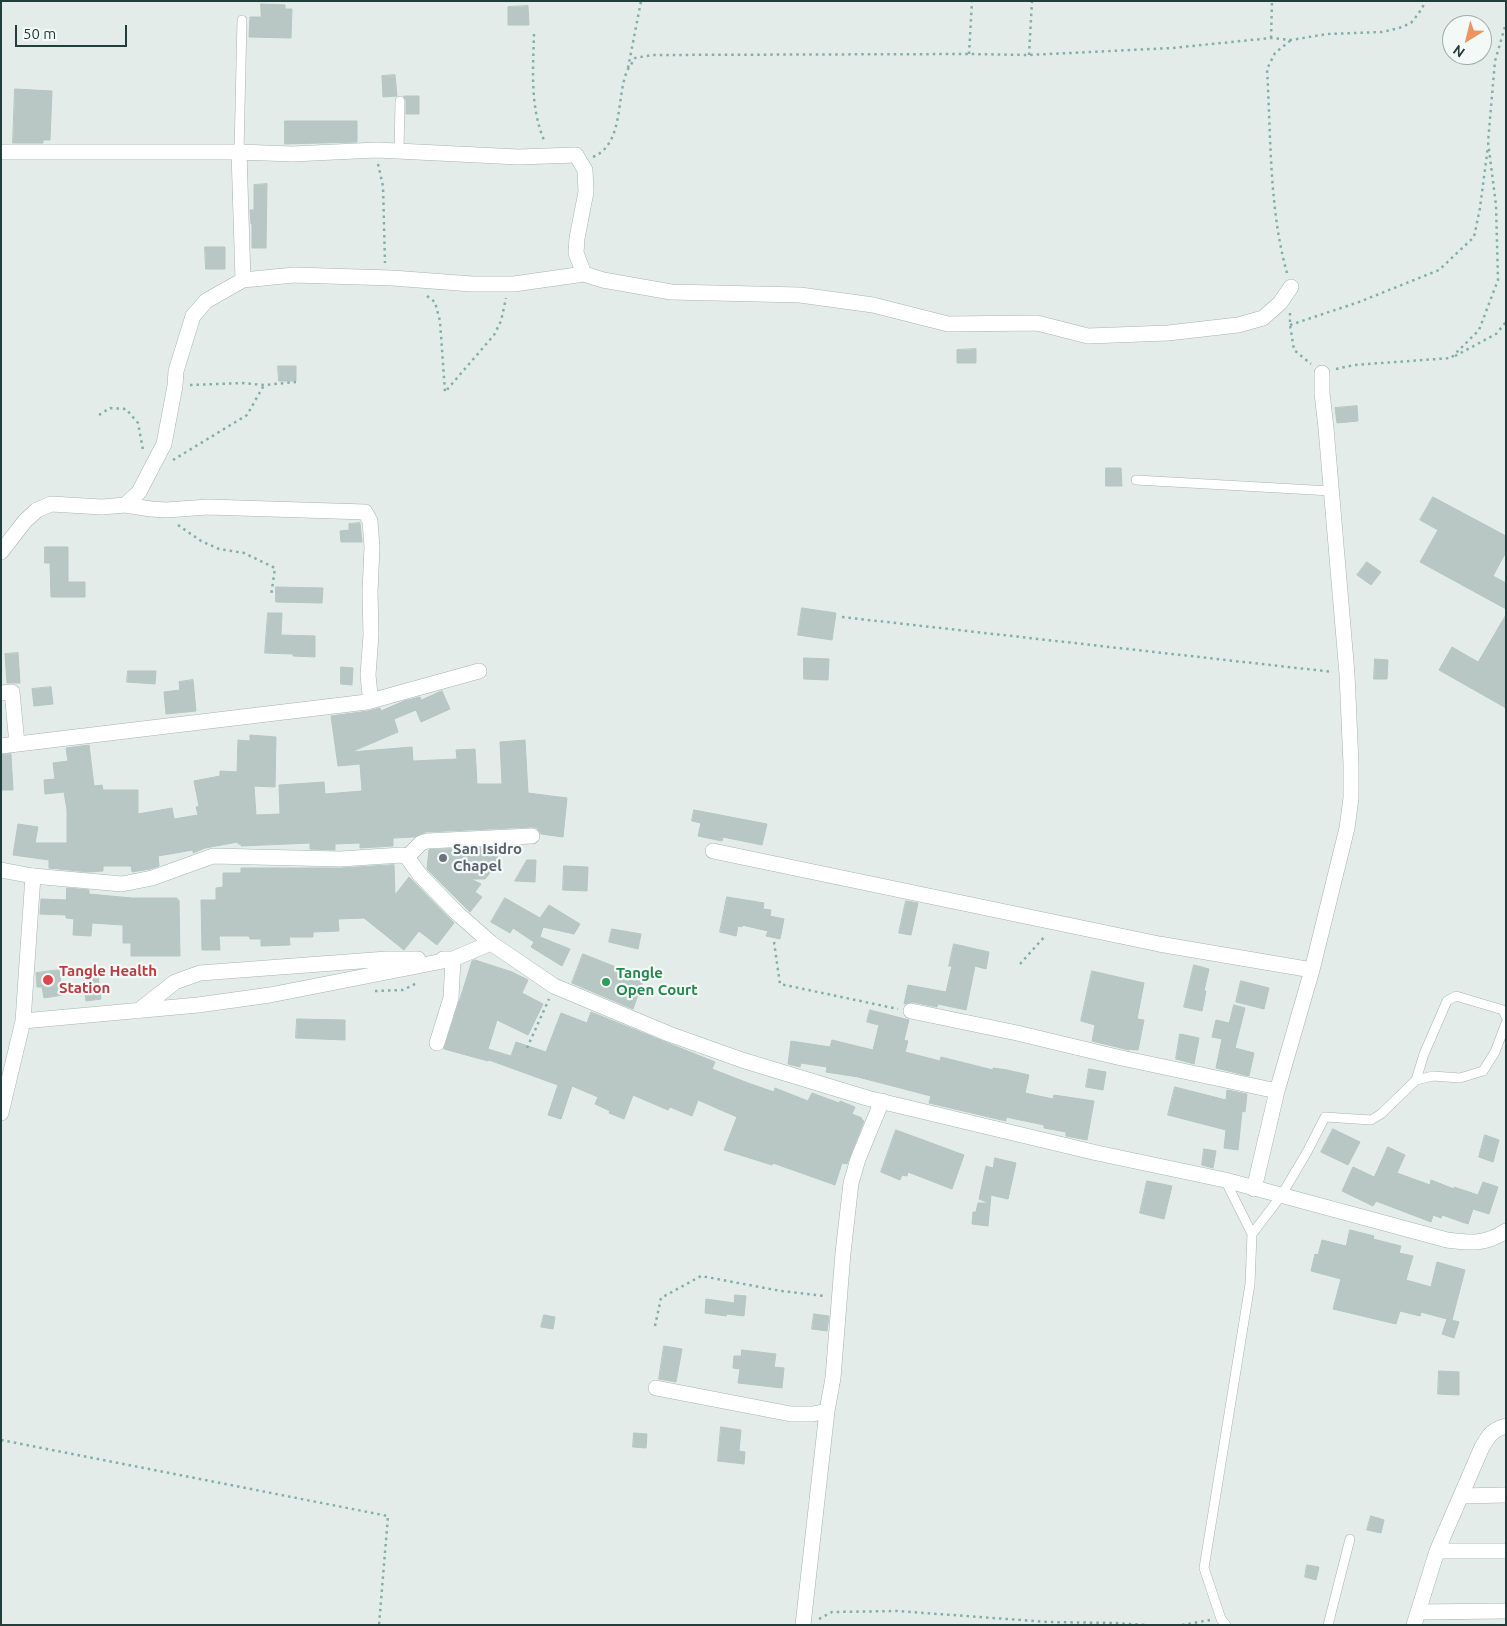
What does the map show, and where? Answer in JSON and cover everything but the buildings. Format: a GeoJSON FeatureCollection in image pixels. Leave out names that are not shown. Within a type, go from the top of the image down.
{"type":"FeatureCollection","features":[{"type":"Feature","properties":{"kind":"street"},"geometry":{"type":"LineString","coordinates":[[1,152],[239,152],[292,154],[377,150],[518,157],[576,155],[585,170],[586,192],[576,253],[584,274]]}},
{"type":"Feature","properties":{"kind":"street"},"geometry":{"type":"LineString","coordinates":[[239,152],[244,280]]}},
{"type":"Feature","properties":{"kind":"street"},"geometry":{"type":"LineString","coordinates":[[126,505],[139,492],[164,444],[176,386],[179,356],[193,316],[206,301],[244,280],[294,275],[392,278],[472,284],[514,284],[584,274],[603,280],[671,292],[800,295],[873,305],[948,324],[1037,323],[1088,336],[1168,333],[1238,325],[1263,318],[1280,303],[1291,287]]}},
{"type":"Feature","properties":{"kind":"street"},"geometry":{"type":"LineString","coordinates":[[1254,1189],[1277,1091],[1312,970],[1347,828],[1350,806],[1351,764],[1347,674],[1322,393],[1322,373]]}},
{"type":"Feature","properties":{"kind":"street"},"geometry":{"type":"LineString","coordinates":[[1,552],[25,521],[37,510],[51,504],[102,508],[126,505],[166,510],[208,507],[365,512],[370,521],[372,547],[370,592],[372,635],[368,675],[370,699],[367,702]]}},
{"type":"Feature","properties":{"kind":"street"},"geometry":{"type":"LineString","coordinates":[[1,746],[367,702],[479,671]]}},
{"type":"Feature","properties":{"kind":"street"},"geometry":{"type":"LineString","coordinates":[[1,693],[12,692],[17,744]]}},
{"type":"Feature","properties":{"kind":"street"},"geometry":{"type":"LineString","coordinates":[[407,857],[421,843],[427,841],[532,836]]}},
{"type":"Feature","properties":{"kind":"street"},"geometry":{"type":"LineString","coordinates":[[713,850],[1159,944],[1312,970]]}},
{"type":"Feature","properties":{"kind":"street"},"geometry":{"type":"LineString","coordinates":[[1,870],[33,876],[122,884],[152,878],[213,856],[340,858],[395,855],[407,857],[420,875],[457,913],[491,943],[554,986],[669,1034],[742,1060],[882,1101],[1098,1153],[1225,1180],[1447,1240],[1475,1243],[1488,1240],[1506,1231]]}},
{"type":"Feature","properties":{"kind":"street"},"geometry":{"type":"LineString","coordinates":[[1,1113],[23,1021],[33,876]]}},
{"type":"Feature","properties":{"kind":"street"},"geometry":{"type":"LineString","coordinates":[[23,1021],[137,1012],[270,995],[452,959],[491,943]]}},
{"type":"Feature","properties":{"kind":"street"},"geometry":{"type":"LineString","coordinates":[[137,1012],[175,982],[200,973],[387,959],[452,959]]}},
{"type":"Feature","properties":{"kind":"street"},"geometry":{"type":"LineString","coordinates":[[436,1043],[451,998],[452,959]]}},
{"type":"Feature","properties":{"kind":"street"},"geometry":{"type":"LineString","coordinates":[[911,1011],[1017,1032],[1117,1057],[1277,1091]]}},
{"type":"Feature","properties":{"kind":"street"},"geometry":{"type":"LineString","coordinates":[[811,1623],[827,1411],[833,1378],[851,1183],[858,1159],[882,1101]]}},
{"type":"Feature","properties":{"kind":"street"},"geometry":{"type":"LineString","coordinates":[[656,1388],[791,1414],[813,1414],[827,1411]]}},
{"type":"Feature","properties":{"kind":"street"},"geometry":{"type":"LineString","coordinates":[[1505,1613],[1447,1618],[1416,1618],[1437,1551],[1482,1447],[1496,1429],[1506,1426]]}},
{"type":"Feature","properties":{"kind":"street"},"geometry":{"type":"LineString","coordinates":[[1461,1496],[1506,1495]]}},
{"type":"Feature","properties":{"kind":"street"},"geometry":{"type":"LineString","coordinates":[[1437,1551],[1506,1551]]}},
{"type":"Feature","properties":{"kind":"lane"},"geometry":{"type":"LineString","coordinates":[[239,152],[242,20]]}},
{"type":"Feature","properties":{"kind":"lane"},"geometry":{"type":"LineString","coordinates":[[399,152],[400,101]]}},
{"type":"Feature","properties":{"kind":"lane"},"geometry":{"type":"LineString","coordinates":[[1136,480],[1331,491]]}},
{"type":"Feature","properties":{"kind":"lane"},"geometry":{"type":"LineString","coordinates":[[1252,1234],[1281,1196],[1325,1117],[1371,1120],[1381,1114],[1416,1080],[1424,1054],[1447,1001],[1456,996],[1503,1010],[1506,1017]]}},
{"type":"Feature","properties":{"kind":"lane"},"geometry":{"type":"LineString","coordinates":[[1416,1080],[1434,1076],[1460,1078],[1483,1071],[1496,1052],[1506,1023]]}},
{"type":"Feature","properties":{"kind":"lane"},"geometry":{"type":"LineString","coordinates":[[1224,1622],[1204,1568],[1250,1284],[1252,1234],[1225,1180]]}},
{"type":"Feature","properties":{"kind":"lane"},"geometry":{"type":"LineString","coordinates":[[1328,1625],[1350,1539]]}},
{"type":"Feature","properties":{"kind":"path"},"geometry":{"type":"LineString","coordinates":[[576,155],[588,159],[602,154],[613,139],[641,1]]}},
{"type":"Feature","properties":{"kind":"path"},"geometry":{"type":"LineString","coordinates":[[969,54],[972,1]]}},
{"type":"Feature","properties":{"kind":"path"},"geometry":{"type":"LineString","coordinates":[[1029,55],[1032,1]]}},
{"type":"Feature","properties":{"kind":"path"},"geometry":{"type":"LineString","coordinates":[[1270,38],[1272,1]]}},
{"type":"Feature","properties":{"kind":"path"},"geometry":{"type":"LineString","coordinates":[[627,72],[635,58],[652,55],[1029,55],[1172,48],[1270,38],[1291,40],[1327,34],[1382,32],[1411,23],[1426,1]]}},
{"type":"Feature","properties":{"kind":"path"},"geometry":{"type":"LineString","coordinates":[[1290,325],[1359,302],[1439,270],[1474,237],[1480,208],[1488,142],[1495,61],[1506,23]]}},
{"type":"Feature","properties":{"kind":"path"},"geometry":{"type":"LineString","coordinates":[[534,34],[532,88],[540,131],[551,156]]}},
{"type":"Feature","properties":{"kind":"path"},"geometry":{"type":"LineString","coordinates":[[1291,40],[1275,53],[1267,69],[1274,209],[1281,250],[1291,287],[1290,325],[1294,350],[1322,373],[1354,365],[1451,358],[1496,334],[1506,322]]}},
{"type":"Feature","properties":{"kind":"path"},"geometry":{"type":"LineString","coordinates":[[1451,358],[1478,330],[1498,280],[1496,205],[1488,142]]}},
{"type":"Feature","properties":{"kind":"path"},"geometry":{"type":"LineString","coordinates":[[176,386],[243,383],[264,385],[296,382]]}},
{"type":"Feature","properties":{"kind":"path"},"geometry":{"type":"LineString","coordinates":[[172,460],[247,415],[264,385]]}},
{"type":"Feature","properties":{"kind":"path"},"geometry":{"type":"LineString","coordinates":[[100,415],[110,408],[126,409],[138,423],[148,477]]}},
{"type":"Feature","properties":{"kind":"path"},"geometry":{"type":"LineString","coordinates":[[174,522],[200,541],[219,549],[244,553],[275,568],[271,596]]}},
{"type":"Feature","properties":{"kind":"path"},"geometry":{"type":"LineString","coordinates":[[842,617],[1347,674]]}},
{"type":"Feature","properties":{"kind":"path"},"geometry":{"type":"LineString","coordinates":[[1020,964],[1057,923]]}},
{"type":"Feature","properties":{"kind":"path"},"geometry":{"type":"LineString","coordinates":[[774,942],[780,984],[911,1011]]}},
{"type":"Feature","properties":{"kind":"path"},"geometry":{"type":"LineString","coordinates":[[527,1048],[554,986]]}},
{"type":"Feature","properties":{"kind":"path"},"geometry":{"type":"LineString","coordinates":[[655,1326],[662,1298],[701,1276],[839,1298]]}},
{"type":"Feature","properties":{"kind":"path"},"geometry":{"type":"LineString","coordinates":[[1,1440],[388,1516],[379,1625]]}},
{"type":"Feature","properties":{"kind":"path"},"geometry":{"type":"LineString","coordinates":[[811,1623],[832,1612],[897,1611],[1048,1622],[1147,1625]]}},
{"type":"Feature","properties":{"kind":"path"},"geometry":{"type":"LineString","coordinates":[[1182,1625],[1224,1622]]}},
{"type":"Feature","properties":{"kind":"place","name":"San Isidro Chapel"},"geometry":{"type":"Point","coordinates":[443,858]}},
{"type":"Feature","properties":{"kind":"place","name":"Tangle Health Station"},"geometry":{"type":"Point","coordinates":[48,980]}},
{"type":"Feature","properties":{"kind":"place","name":"Tangle Open Court"},"geometry":{"type":"Point","coordinates":[606,982]}}]}
